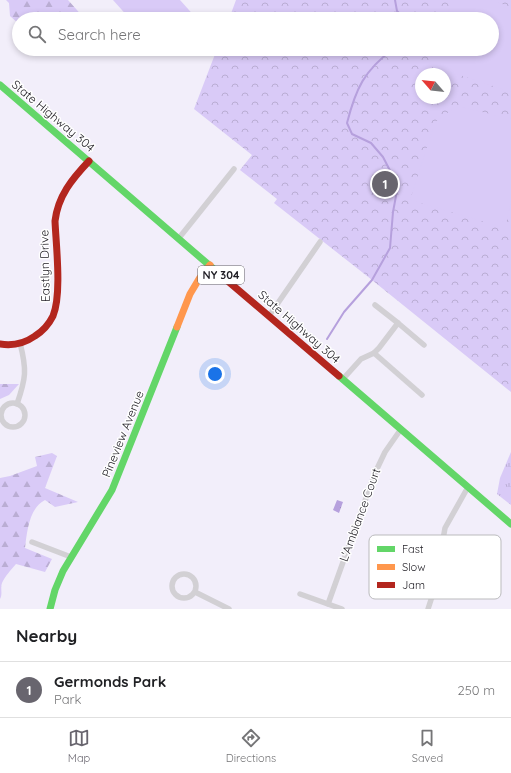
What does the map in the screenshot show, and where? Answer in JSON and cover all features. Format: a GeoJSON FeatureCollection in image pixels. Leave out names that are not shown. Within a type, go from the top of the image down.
{"type":"FeatureCollection","features":[{"type":"Feature","properties":{"kind":"main road","name":"State Highway 304"},"geometry":{"type":"LineString","coordinates":[[0,85],[511,524]]}},
{"type":"Feature","properties":{"kind":"main road","name":"Eastlyn Drive"},"geometry":{"type":"LineString","coordinates":[[0,344],[20,343],[34,337],[43,330],[51,320],[55,310],[58,293],[55,221],[56,209],[65,189],[89,160]]}},
{"type":"Feature","properties":{"kind":"main road","name":"Pineview Avenue"},"geometry":{"type":"LineString","coordinates":[[50,609],[58,584],[71,557],[102,509],[112,490],[187,300],[196,283],[210,265]]}},
{"type":"Feature","properties":{"kind":"street"},"geometry":{"type":"LineString","coordinates":[[179,238],[234,169]]}},
{"type":"Feature","properties":{"kind":"street"},"geometry":{"type":"LineString","coordinates":[[269,316],[320,242]]}},
{"type":"Feature","properties":{"kind":"street"},"geometry":{"type":"LineString","coordinates":[[375,305],[424,345]]}},
{"type":"Feature","properties":{"kind":"street"},"geometry":{"type":"LineString","coordinates":[[343,380],[361,359],[374,353],[398,324]]}},
{"type":"Feature","properties":{"kind":"street"},"geometry":{"type":"LineString","coordinates":[[18,404],[26,371],[20,343]]}},
{"type":"Feature","properties":{"kind":"street"},"geometry":{"type":"LineString","coordinates":[[374,353],[422,395]]}},
{"type":"Feature","properties":{"kind":"street"},"geometry":{"type":"LineString","coordinates":[[9,404],[18,404],[24,410],[25,420],[18,427],[8,427],[2,420],[2,410],[9,404]]}},
{"type":"Feature","properties":{"kind":"street","name":"L'Ambiance Court"},"geometry":{"type":"LineString","coordinates":[[328,604],[375,473],[385,452],[401,429]]}},
{"type":"Feature","properties":{"kind":"street"},"geometry":{"type":"LineString","coordinates":[[444,535],[445,528],[468,487]]}},
{"type":"Feature","properties":{"kind":"street"},"geometry":{"type":"LineString","coordinates":[[32,542],[71,557]]}},
{"type":"Feature","properties":{"kind":"street"},"geometry":{"type":"LineString","coordinates":[[180,575],[190,575],[196,583],[195,592],[189,598],[179,598],[173,591],[173,581],[180,575]]}},
{"type":"Feature","properties":{"kind":"street"},"geometry":{"type":"LineString","coordinates":[[195,592],[229,609]]}},
{"type":"Feature","properties":{"kind":"street"},"geometry":{"type":"LineString","coordinates":[[300,594],[342,609]]}},
{"type":"Feature","properties":{"kind":"street"},"geometry":{"type":"LineString","coordinates":[[428,609],[431,599]]}},
{"type":"Feature","properties":{"kind":"green space"},"geometry":{"type":"Polygon","coordinates":[[[6,0],[68,0],[79,12],[12,12],[12,18],[10,16],[9,3],[6,0]]]}},
{"type":"Feature","properties":{"kind":"green space"},"geometry":{"type":"Polygon","coordinates":[[[113,0],[180,0],[191,12],[124,12],[113,0]]]}},
{"type":"Feature","properties":{"kind":"green space"},"geometry":{"type":"Polygon","coordinates":[[[236,0],[511,0],[511,392],[274,203],[277,199],[240,170],[252,155],[194,109],[214,56],[499,56],[499,12],[232,12],[236,0]]]}},
{"type":"Feature","properties":{"kind":"green space"},"geometry":{"type":"Polygon","coordinates":[[[452,0],[491,0],[511,7],[511,92],[451,72],[451,68],[433,68],[430,62],[432,56],[499,56],[499,12],[448,12],[452,0]]]}},
{"type":"Feature","properties":{"kind":"green space"},"geometry":{"type":"Polygon","coordinates":[[[457,106],[511,119],[511,201],[507,220],[496,225],[410,200],[435,122],[457,106]]]}},
{"type":"Feature","properties":{"kind":"green space"},"geometry":{"type":"Polygon","coordinates":[[[0,384],[19,384],[9,395],[0,399],[0,384]]]}},
{"type":"Feature","properties":{"kind":"green space"},"geometry":{"type":"Polygon","coordinates":[[[511,452],[511,505],[497,494],[500,478],[511,452]]]}},
{"type":"Feature","properties":{"kind":"green space"},"geometry":{"type":"Polygon","coordinates":[[[52,453],[57,456],[45,488],[78,502],[55,507],[45,500],[35,509],[30,521],[25,548],[52,559],[45,572],[16,564],[6,575],[2,583],[0,599],[0,478],[37,466],[35,457],[52,453]]]}},
{"type":"Feature","properties":{"kind":"water"},"geometry":{"type":"Polygon","coordinates":[[[337,500],[343,502],[339,513],[333,510],[337,500]]]}},
{"type":"Feature","properties":{"kind":"waterway"},"geometry":{"type":"LineString","coordinates":[[395,0],[398,12]]}},
{"type":"Feature","properties":{"kind":"waterway"},"geometry":{"type":"LineString","coordinates":[[327,339],[344,312],[372,280],[390,248],[397,184],[383,157],[371,143],[352,134],[347,123],[362,81],[384,56]]}},
{"type":"Feature","properties":{"kind":"traffic: fast"},"geometry":{"type":"LineString","coordinates":[[0,85],[216,271]]}},
{"type":"Feature","properties":{"kind":"traffic: fast"},"geometry":{"type":"LineString","coordinates":[[50,609],[55,590],[63,571],[112,490],[177,327]]}},
{"type":"Feature","properties":{"kind":"traffic: fast"},"geometry":{"type":"LineString","coordinates":[[339,376],[511,524]]}},
{"type":"Feature","properties":{"kind":"traffic: slow"},"geometry":{"type":"LineString","coordinates":[[177,327],[190,294],[210,265]]}},
{"type":"Feature","properties":{"kind":"traffic: jam"},"geometry":{"type":"LineString","coordinates":[[0,344],[14,344],[31,338],[43,330],[53,316],[56,307],[58,283],[55,221],[57,212],[59,204],[67,188],[89,161]]}},
{"type":"Feature","properties":{"kind":"traffic: jam"},"geometry":{"type":"LineString","coordinates":[[216,271],[339,376]]}},
{"type":"Feature","properties":{"kind":"place","name":"Germonds Park"},"geometry":{"type":"Point","coordinates":[385,184]}}]}
